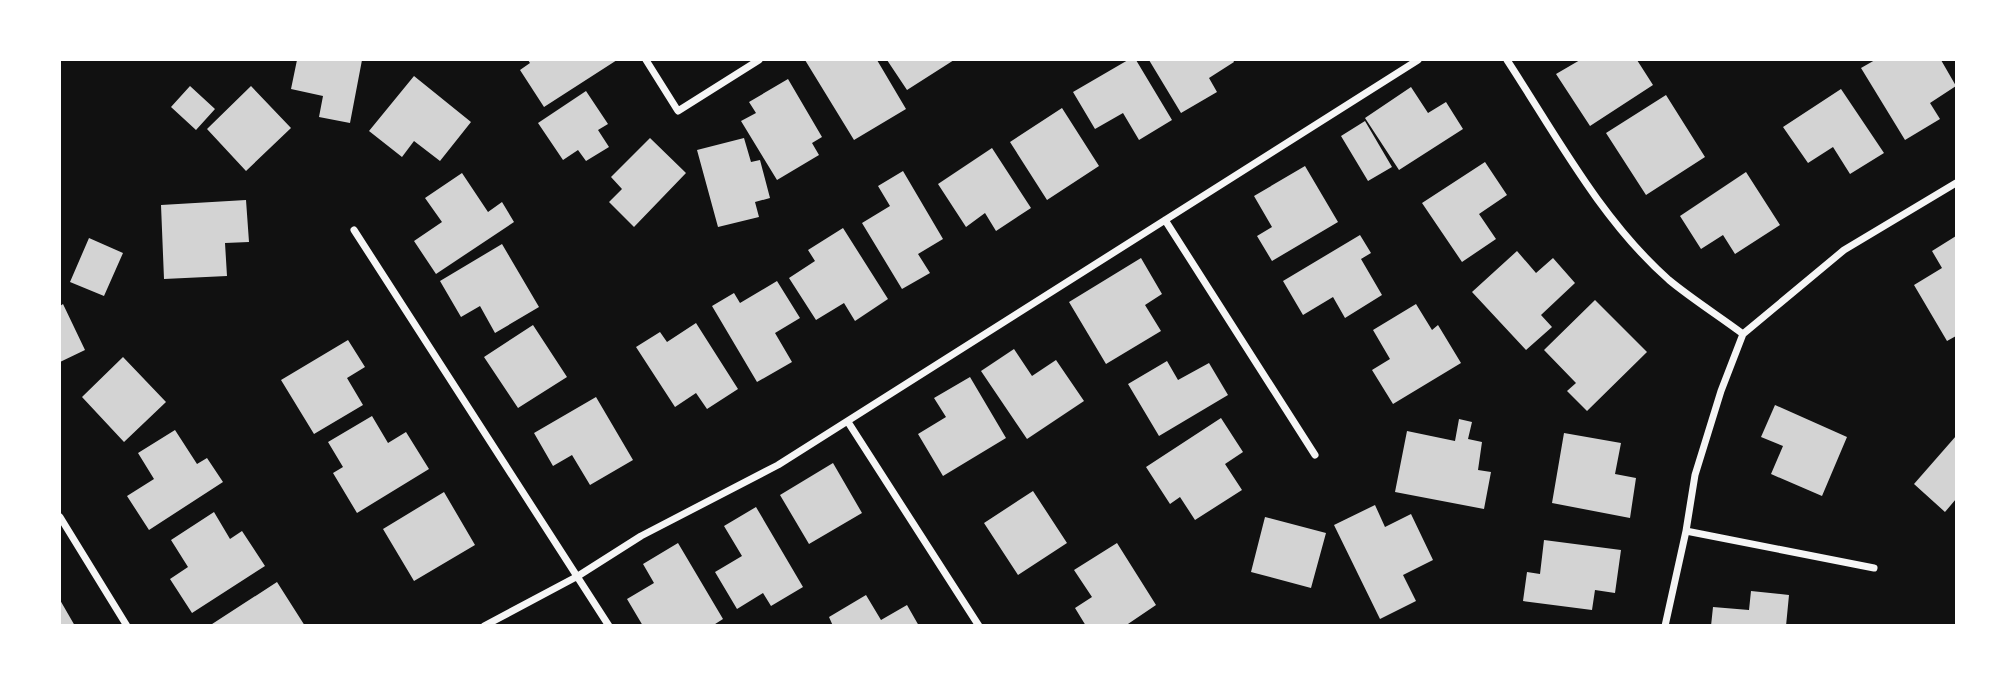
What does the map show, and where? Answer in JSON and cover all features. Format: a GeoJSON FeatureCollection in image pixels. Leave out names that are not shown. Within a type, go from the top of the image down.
{"type":"FeatureCollection","features":[{"type":"Feature","properties":{"kind":"street"},"geometry":{"type":"LineString","coordinates":[[646,60],[678,111],[759,60]]}},
{"type":"Feature","properties":{"kind":"street"},"geometry":{"type":"LineString","coordinates":[[484,625],[578,576],[641,536],[778,465],[1418,60]]}},
{"type":"Feature","properties":{"kind":"street"},"geometry":{"type":"LineString","coordinates":[[1507,60],[1596,197],[1631,240],[1670,280],[1743,334]]}},
{"type":"Feature","properties":{"kind":"street"},"geometry":{"type":"LineString","coordinates":[[1665,625],[1686,531],[1695,475],[1721,391],[1743,334],[1844,250],[1956,183]]}},
{"type":"Feature","properties":{"kind":"street"},"geometry":{"type":"LineString","coordinates":[[1166,220],[1315,456]]}},
{"type":"Feature","properties":{"kind":"street"},"geometry":{"type":"LineString","coordinates":[[354,230],[609,625]]}},
{"type":"Feature","properties":{"kind":"street"},"geometry":{"type":"LineString","coordinates":[[848,422],[978,625]]}},
{"type":"Feature","properties":{"kind":"street"},"geometry":{"type":"LineString","coordinates":[[60,517],[127,625]]}},
{"type":"Feature","properties":{"kind":"street"},"geometry":{"type":"LineString","coordinates":[[1686,531],[1874,568]]}},
{"type":"Feature","properties":{"kind":"building"},"geometry":{"type":"Polygon","coordinates":[[[297,60],[362,60],[350,123],[319,117],[323,96],[291,89],[297,60]]]}},
{"type":"Feature","properties":{"kind":"building"},"geometry":{"type":"Polygon","coordinates":[[[528,60],[617,60],[544,107],[520,70],[530,63],[528,60]]]}},
{"type":"Feature","properties":{"kind":"building"},"geometry":{"type":"Polygon","coordinates":[[[805,60],[877,60],[906,109],[854,140],[805,60]]]}},
{"type":"Feature","properties":{"kind":"building"},"geometry":{"type":"Polygon","coordinates":[[[887,60],[954,60],[907,90],[887,60]]]}},
{"type":"Feature","properties":{"kind":"building"},"geometry":{"type":"Polygon","coordinates":[[[1128,60],[1136,60],[1172,120],[1139,140],[1123,113],[1095,129],[1073,92],[1128,60]]]}},
{"type":"Feature","properties":{"kind":"building"},"geometry":{"type":"Polygon","coordinates":[[[1149,60],[1234,62],[1209,78],[1217,92],[1181,113],[1149,60]]]}},
{"type":"Feature","properties":{"kind":"building"},"geometry":{"type":"Polygon","coordinates":[[[1580,60],[1637,60],[1653,85],[1590,126],[1556,74],[1580,60]]]}},
{"type":"Feature","properties":{"kind":"building"},"geometry":{"type":"Polygon","coordinates":[[[1875,60],[1941,60],[1956,86],[1930,103],[1940,119],[1905,140],[1861,68],[1875,60]]]}},
{"type":"Feature","properties":{"kind":"building"},"geometry":{"type":"Polygon","coordinates":[[[414,76],[471,122],[440,161],[414,141],[402,157],[369,131],[414,76]]]}},
{"type":"Feature","properties":{"kind":"building"},"geometry":{"type":"Polygon","coordinates":[[[788,79],[822,137],[812,143],[819,155],[777,180],[741,121],[756,113],[749,102],[788,79]]]}},
{"type":"Feature","properties":{"kind":"building"},"geometry":{"type":"Polygon","coordinates":[[[190,86],[215,109],[196,130],[171,107],[190,86]]]}},
{"type":"Feature","properties":{"kind":"building"},"geometry":{"type":"Polygon","coordinates":[[[251,86],[291,128],[246,171],[207,129],[251,86]]]}},
{"type":"Feature","properties":{"kind":"building"},"geometry":{"type":"Polygon","coordinates":[[[1411,87],[1428,113],[1446,102],[1463,129],[1399,170],[1365,118],[1411,87]]]}},
{"type":"Feature","properties":{"kind":"building"},"geometry":{"type":"Polygon","coordinates":[[[1841,89],[1884,153],[1850,174],[1833,147],[1808,163],[1783,127],[1841,89]]]}},
{"type":"Feature","properties":{"kind":"building"},"geometry":{"type":"Polygon","coordinates":[[[586,91],[608,124],[598,130],[609,147],[586,161],[578,150],[563,160],[538,123],[586,91]]]}},
{"type":"Feature","properties":{"kind":"building"},"geometry":{"type":"Polygon","coordinates":[[[1666,95],[1705,157],[1646,195],[1606,133],[1666,95]]]}},
{"type":"Feature","properties":{"kind":"building"},"geometry":{"type":"Polygon","coordinates":[[[1062,108],[1099,166],[1047,200],[1010,142],[1062,108]]]}},
{"type":"Feature","properties":{"kind":"building"},"geometry":{"type":"Polygon","coordinates":[[[1365,121],[1392,167],[1368,181],[1341,136],[1365,121]]]}},
{"type":"Feature","properties":{"kind":"building"},"geometry":{"type":"Polygon","coordinates":[[[650,138],[686,173],[634,227],[609,202],[622,189],[611,177],[650,138]]]}},
{"type":"Feature","properties":{"kind":"building"},"geometry":{"type":"Polygon","coordinates":[[[744,138],[751,162],[760,160],[770,198],[755,202],[759,217],[718,227],[697,150],[744,138]]]}},
{"type":"Feature","properties":{"kind":"building"},"geometry":{"type":"Polygon","coordinates":[[[992,148],[1031,208],[996,231],[985,213],[966,227],[938,184],[992,148]]]}},
{"type":"Feature","properties":{"kind":"building"},"geometry":{"type":"Polygon","coordinates":[[[1485,162],[1507,195],[1479,214],[1496,239],[1462,262],[1422,203],[1485,162]]]}},
{"type":"Feature","properties":{"kind":"building"},"geometry":{"type":"Polygon","coordinates":[[[1305,166],[1338,222],[1272,261],[1257,236],[1272,227],[1254,196],[1305,166]]]}},
{"type":"Feature","properties":{"kind":"building"},"geometry":{"type":"Polygon","coordinates":[[[903,171],[943,239],[918,254],[930,273],[902,289],[862,223],[890,206],[878,186],[903,171]]]}},
{"type":"Feature","properties":{"kind":"building"},"geometry":{"type":"Polygon","coordinates":[[[1746,172],[1780,225],[1735,254],[1723,235],[1701,249],[1680,216],[1746,172]]]}},
{"type":"Feature","properties":{"kind":"building"},"geometry":{"type":"Polygon","coordinates":[[[462,173],[488,212],[502,202],[514,222],[436,274],[414,241],[442,222],[425,198],[462,173]]]}},
{"type":"Feature","properties":{"kind":"building"},"geometry":{"type":"Polygon","coordinates":[[[246,200],[249,242],[225,243],[227,276],[164,279],[161,205],[246,200]]]}},
{"type":"Feature","properties":{"kind":"building"},"geometry":{"type":"Polygon","coordinates":[[[843,228],[888,299],[855,321],[844,303],[816,320],[789,278],[815,261],[808,250],[843,228]]]}},
{"type":"Feature","properties":{"kind":"building"},"geometry":{"type":"Polygon","coordinates":[[[1360,235],[1371,253],[1361,259],[1382,295],[1345,318],[1333,297],[1303,315],[1283,281],[1360,235]]]}},
{"type":"Feature","properties":{"kind":"building"},"geometry":{"type":"Polygon","coordinates":[[[1956,236],[1956,336],[1947,341],[1914,285],[1942,268],[1932,251],[1956,236]]]}},
{"type":"Feature","properties":{"kind":"building"},"geometry":{"type":"Polygon","coordinates":[[[89,238],[123,253],[104,296],[70,282],[89,238]]]}},
{"type":"Feature","properties":{"kind":"building"},"geometry":{"type":"Polygon","coordinates":[[[502,244],[539,307],[495,333],[480,306],[461,317],[440,281],[502,244]]]}},
{"type":"Feature","properties":{"kind":"building"},"geometry":{"type":"Polygon","coordinates":[[[1517,251],[1536,273],[1553,258],[1575,283],[1541,315],[1552,327],[1526,350],[1472,292],[1517,251]]]}},
{"type":"Feature","properties":{"kind":"building"},"geometry":{"type":"Polygon","coordinates":[[[1141,258],[1162,294],[1145,305],[1161,331],[1106,364],[1069,302],[1141,258]]]}},
{"type":"Feature","properties":{"kind":"building"},"geometry":{"type":"Polygon","coordinates":[[[777,281],[800,318],[775,333],[792,362],[757,382],[712,306],[734,293],[740,303],[777,281]]]}},
{"type":"Feature","properties":{"kind":"building"},"geometry":{"type":"Polygon","coordinates":[[[1595,300],[1647,352],[1587,411],[1567,391],[1576,383],[1544,350],[1595,300]]]}},
{"type":"Feature","properties":{"kind":"building"},"geometry":{"type":"Polygon","coordinates":[[[63,304],[85,350],[60,362],[60,306],[63,304]]]}},
{"type":"Feature","properties":{"kind":"building"},"geometry":{"type":"Polygon","coordinates":[[[1416,304],[1432,330],[1438,325],[1461,363],[1393,404],[1372,370],[1390,359],[1373,330],[1416,304]]]}},
{"type":"Feature","properties":{"kind":"building"},"geometry":{"type":"Polygon","coordinates":[[[696,323],[738,389],[707,409],[696,393],[675,407],[636,347],[660,332],[667,342],[696,323]]]}},
{"type":"Feature","properties":{"kind":"building"},"geometry":{"type":"Polygon","coordinates":[[[533,325],[567,377],[518,408],[484,357],[533,325]]]}},
{"type":"Feature","properties":{"kind":"building"},"geometry":{"type":"Polygon","coordinates":[[[348,340],[365,367],[347,378],[363,405],[314,434],[281,380],[348,340]]]}},
{"type":"Feature","properties":{"kind":"building"},"geometry":{"type":"Polygon","coordinates":[[[1014,349],[1032,376],[1056,360],[1084,401],[1027,439],[981,371],[1014,349]]]}},
{"type":"Feature","properties":{"kind":"building"},"geometry":{"type":"Polygon","coordinates":[[[123,357],[166,402],[124,442],[82,397],[123,357]]]}},
{"type":"Feature","properties":{"kind":"building"},"geometry":{"type":"Polygon","coordinates":[[[1167,361],[1178,380],[1209,363],[1228,395],[1159,436],[1128,384],[1167,361]]]}},
{"type":"Feature","properties":{"kind":"building"},"geometry":{"type":"Polygon","coordinates":[[[970,377],[1006,438],[943,476],[918,434],[946,417],[934,398],[970,377]]]}},
{"type":"Feature","properties":{"kind":"building"},"geometry":{"type":"Polygon","coordinates":[[[596,397],[633,460],[590,485],[572,455],[553,466],[534,433],[596,397]]]}},
{"type":"Feature","properties":{"kind":"building"},"geometry":{"type":"Polygon","coordinates":[[[1775,405],[1847,437],[1822,496],[1771,474],[1783,446],[1761,437],[1775,405]]]}},
{"type":"Feature","properties":{"kind":"building"},"geometry":{"type":"Polygon","coordinates":[[[372,416],[388,443],[406,432],[429,469],[357,513],[333,473],[343,467],[328,442],[372,416]]]}},
{"type":"Feature","properties":{"kind":"building"},"geometry":{"type":"Polygon","coordinates":[[[1221,418],[1243,452],[1225,464],[1242,490],[1195,520],[1180,497],[1170,504],[1146,467],[1221,418]]]}},
{"type":"Feature","properties":{"kind":"building"},"geometry":{"type":"Polygon","coordinates":[[[1459,419],[1472,422],[1468,439],[1482,442],[1478,470],[1491,472],[1484,509],[1395,492],[1407,431],[1455,441],[1459,419]]]}},
{"type":"Feature","properties":{"kind":"building"},"geometry":{"type":"Polygon","coordinates":[[[175,430],[197,464],[207,458],[223,482],[149,530],[127,496],[154,479],[138,453],[175,430]]]}},
{"type":"Feature","properties":{"kind":"building"},"geometry":{"type":"Polygon","coordinates":[[[1564,433],[1621,443],[1615,474],[1636,478],[1630,518],[1552,503],[1564,433]]]}},
{"type":"Feature","properties":{"kind":"building"},"geometry":{"type":"Polygon","coordinates":[[[1956,436],[1956,499],[1945,512],[1914,484],[1956,436]]]}},
{"type":"Feature","properties":{"kind":"building"},"geometry":{"type":"Polygon","coordinates":[[[833,463],[862,513],[809,544],[780,495],[833,463]]]}},
{"type":"Feature","properties":{"kind":"building"},"geometry":{"type":"Polygon","coordinates":[[[1033,491],[1067,543],[1018,575],[984,523],[1033,491]]]}},
{"type":"Feature","properties":{"kind":"building"},"geometry":{"type":"Polygon","coordinates":[[[444,492],[475,545],[414,581],[383,529],[444,492]]]}},
{"type":"Feature","properties":{"kind":"building"},"geometry":{"type":"Polygon","coordinates":[[[1375,505],[1385,527],[1411,514],[1433,560],[1403,575],[1416,601],[1380,619],[1334,525],[1375,505]]]}},
{"type":"Feature","properties":{"kind":"building"},"geometry":{"type":"Polygon","coordinates":[[[756,507],[803,587],[771,606],[763,593],[737,609],[715,572],[742,556],[724,526],[756,507]]]}},
{"type":"Feature","properties":{"kind":"building"},"geometry":{"type":"Polygon","coordinates":[[[214,512],[230,539],[242,531],[265,566],[192,613],[170,579],[188,567],[171,540],[214,512]]]}},
{"type":"Feature","properties":{"kind":"building"},"geometry":{"type":"Polygon","coordinates":[[[1265,517],[1326,533],[1311,588],[1251,572],[1265,517]]]}},
{"type":"Feature","properties":{"kind":"building"},"geometry":{"type":"Polygon","coordinates":[[[1544,540],[1621,550],[1615,593],[1595,590],[1592,610],[1523,601],[1527,572],[1540,574],[1544,540]]]}},
{"type":"Feature","properties":{"kind":"building"},"geometry":{"type":"Polygon","coordinates":[[[678,543],[723,619],[712,626],[643,626],[627,599],[654,583],[643,564],[678,543]]]}},
{"type":"Feature","properties":{"kind":"building"},"geometry":{"type":"Polygon","coordinates":[[[1117,543],[1156,605],[1125,626],[1086,626],[1075,608],[1092,597],[1074,570],[1117,543]]]}},
{"type":"Feature","properties":{"kind":"building"},"geometry":{"type":"Polygon","coordinates":[[[277,582],[305,626],[209,626],[277,582]]]}},
{"type":"Feature","properties":{"kind":"building"},"geometry":{"type":"Polygon","coordinates":[[[1751,591],[1789,595],[1786,626],[1711,626],[1713,607],[1749,610],[1751,591]]]}},
{"type":"Feature","properties":{"kind":"building"},"geometry":{"type":"Polygon","coordinates":[[[866,595],[881,620],[907,605],[919,626],[833,626],[829,617],[866,595]]]}},
{"type":"Feature","properties":{"kind":"building"},"geometry":{"type":"Polygon","coordinates":[[[60,600],[75,626],[60,626],[60,600]]]}}]}
